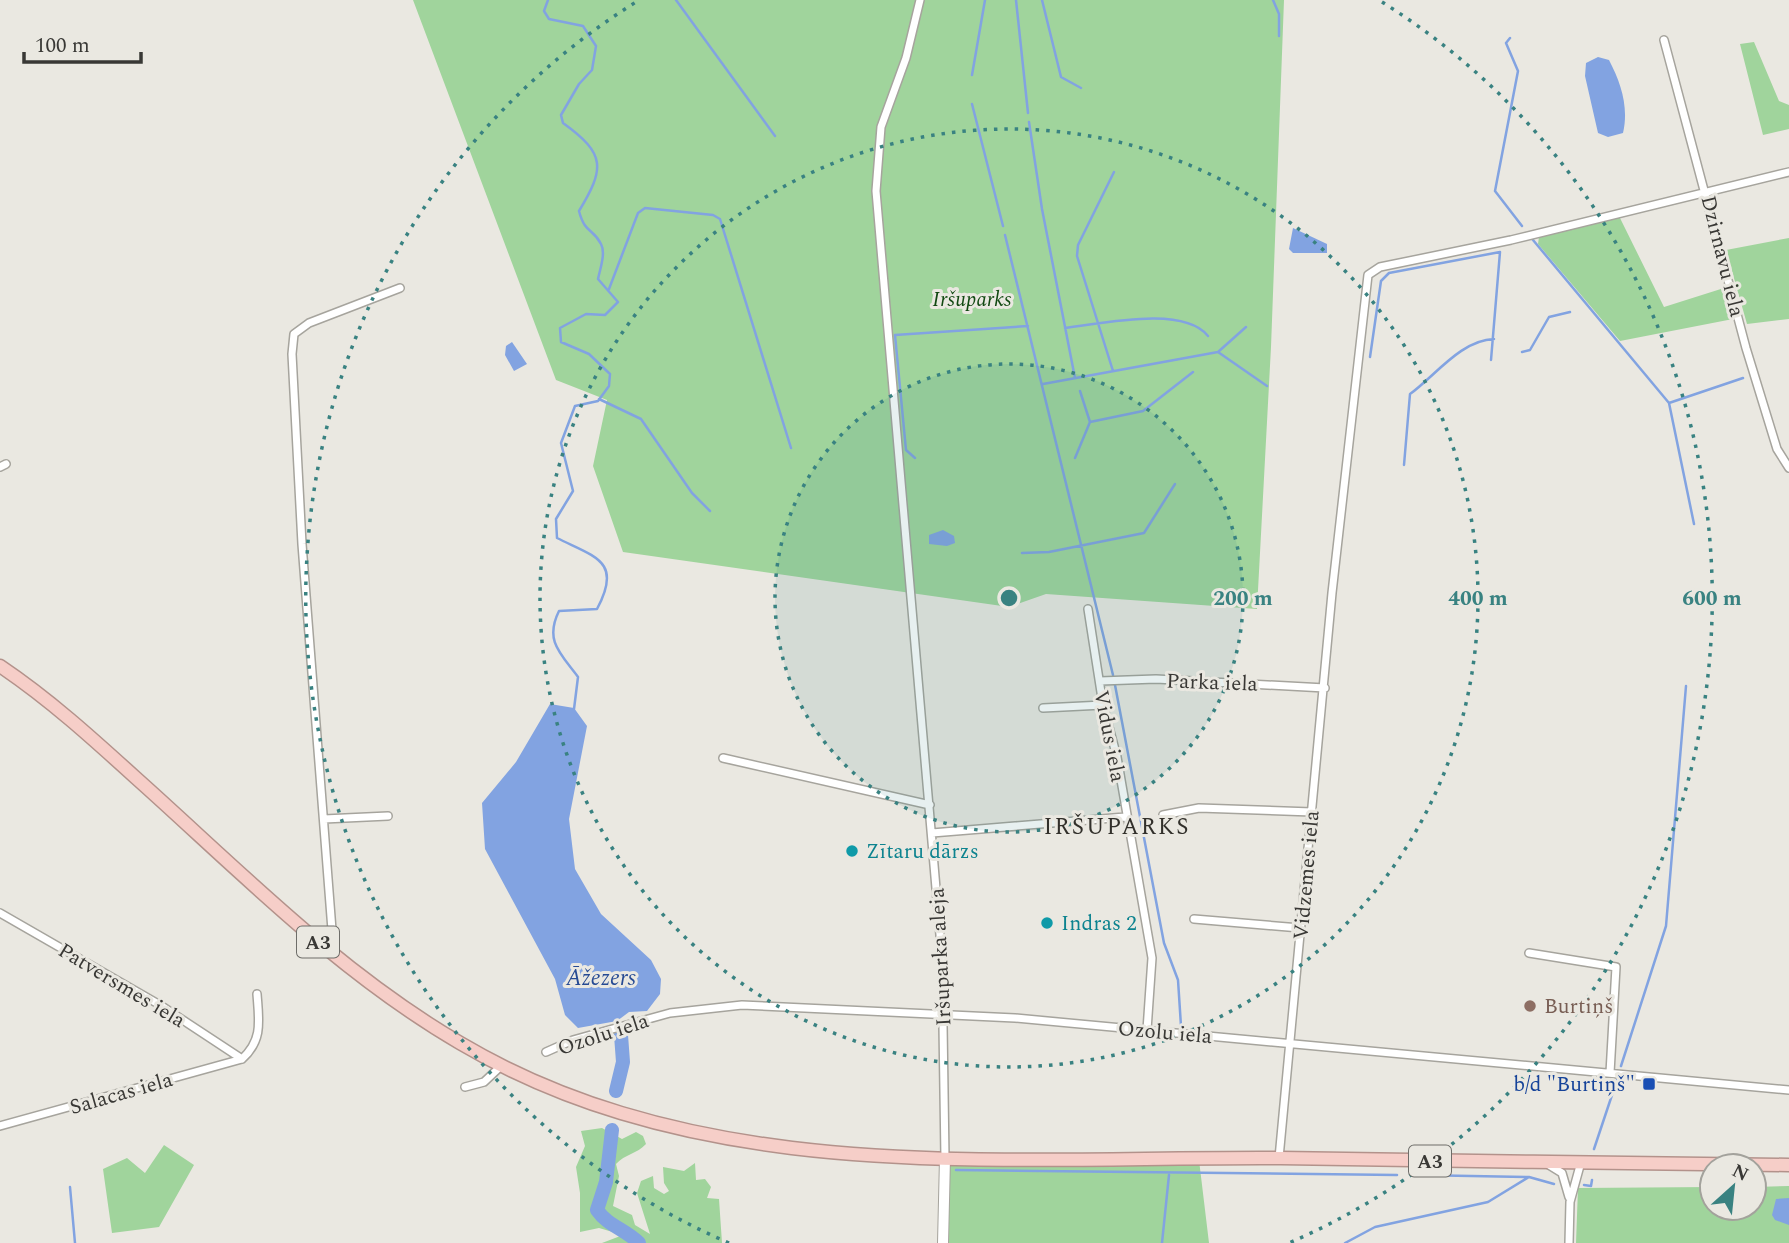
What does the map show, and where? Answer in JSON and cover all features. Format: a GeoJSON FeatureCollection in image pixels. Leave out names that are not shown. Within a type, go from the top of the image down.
{"type":"FeatureCollection","features":[{"type":"Feature","properties":{"kind":"highway","name":"A3"},"geometry":{"type":"LineString","coordinates":[[0,666],[32,687],[91,737],[326,948],[370,984],[455,1041],[501,1066],[603,1107],[674,1128],[775,1147],[945,1158],[1279,1158],[1789,1165]]}},
{"type":"Feature","properties":{"kind":"street","name":"Iršuparka aleja"},"geometry":{"type":"LineString","coordinates":[[920,0],[906,58],[881,127],[876,162],[945,1014],[945,1158]]}},
{"type":"Feature","properties":{"kind":"street","name":"Dzirnavu iela"},"geometry":{"type":"LineString","coordinates":[[1664,40],[1750,360],[1777,449],[1789,468]]}},
{"type":"Feature","properties":{"kind":"street"},"geometry":{"type":"LineString","coordinates":[[1706,190],[1789,172]]}},
{"type":"Feature","properties":{"kind":"street","name":"Vidzemes iela"},"geometry":{"type":"LineString","coordinates":[[1279,1158],[1332,593],[1368,275],[1380,267],[1511,240],[1706,190]]}},
{"type":"Feature","properties":{"kind":"street"},"geometry":{"type":"LineString","coordinates":[[326,948],[332,930],[302,544],[292,354],[295,334],[309,323],[400,288]]}},
{"type":"Feature","properties":{"kind":"street","name":"Vidus iela"},"geometry":{"type":"LineString","coordinates":[[1088,609],[1103,705],[1117,757],[1125,817],[1152,958],[1147,1030]]}},
{"type":"Feature","properties":{"kind":"street","name":"Parka iela"},"geometry":{"type":"LineString","coordinates":[[1100,681],[1156,679],[1325,688]]}},
{"type":"Feature","properties":{"kind":"street"},"geometry":{"type":"LineString","coordinates":[[1043,708],[1103,705]]}},
{"type":"Feature","properties":{"kind":"street"},"geometry":{"type":"LineString","coordinates":[[723,758],[930,805]]}},
{"type":"Feature","properties":{"kind":"street"},"geometry":{"type":"LineString","coordinates":[[1163,815],[1199,808],[1312,812]]}},
{"type":"Feature","properties":{"kind":"street"},"geometry":{"type":"LineString","coordinates":[[324,819],[388,816]]}},
{"type":"Feature","properties":{"kind":"street"},"geometry":{"type":"LineString","coordinates":[[932,833],[1125,817]]}},
{"type":"Feature","properties":{"kind":"street","name":"Patversmes iela"},"geometry":{"type":"LineString","coordinates":[[0,913],[160,1005],[242,1059]]}},
{"type":"Feature","properties":{"kind":"street"},"geometry":{"type":"LineString","coordinates":[[1194,919],[1300,928]]}},
{"type":"Feature","properties":{"kind":"street"},"geometry":{"type":"LineString","coordinates":[[1529,953],[1616,967],[1610,1073]]}},
{"type":"Feature","properties":{"kind":"street"},"geometry":{"type":"LineString","coordinates":[[242,1059],[251,1051],[260,1031],[257,994]]}},
{"type":"Feature","properties":{"kind":"street","name":"Ozolu iela"},"geometry":{"type":"LineString","coordinates":[[546,1052],[573,1040],[670,1013],[742,1005],[945,1014],[1147,1030],[1789,1090]]}},
{"type":"Feature","properties":{"kind":"street","name":"Salacas iela"},"geometry":{"type":"LineString","coordinates":[[0,1126],[242,1059]]}},
{"type":"Feature","properties":{"kind":"street"},"geometry":{"type":"LineString","coordinates":[[465,1087],[484,1082],[501,1066]]}},
{"type":"Feature","properties":{"kind":"street"},"geometry":{"type":"LineString","coordinates":[[943,1243],[945,1158]]}},
{"type":"Feature","properties":{"kind":"street"},"geometry":{"type":"LineString","coordinates":[[1569,1243],[1570,1202],[1581,1162]]}},
{"type":"Feature","properties":{"kind":"street"},"geometry":{"type":"LineString","coordinates":[[1544,1163],[1562,1173],[1570,1202]]}},
{"type":"Feature","properties":{"kind":"green space","name":"Iršuparks"},"geometry":{"type":"Polygon","coordinates":[[[413,0],[1284,0],[1271,347],[1257,609],[1046,594],[1009,607],[623,552],[593,466],[607,400],[556,380],[413,0]]]}},
{"type":"Feature","properties":{"kind":"green space"},"geometry":{"type":"Polygon","coordinates":[[[1754,42],[1779,101],[1789,105],[1789,129],[1763,135],[1740,44],[1754,42]]]}},
{"type":"Feature","properties":{"kind":"green space"},"geometry":{"type":"Polygon","coordinates":[[[1619,216],[1664,307],[1724,288],[1733,319],[1620,341],[1538,244],[1539,237],[1619,216]]]}},
{"type":"Feature","properties":{"kind":"green space"},"geometry":{"type":"Polygon","coordinates":[[[1789,238],[1789,319],[1747,324],[1726,250],[1789,238]]]}},
{"type":"Feature","properties":{"kind":"green space"},"geometry":{"type":"Polygon","coordinates":[[[602,1128],[622,1139],[636,1132],[643,1136],[646,1144],[616,1164],[619,1176],[613,1206],[632,1215],[635,1225],[650,1234],[637,1193],[641,1181],[653,1176],[654,1188],[664,1194],[669,1191],[664,1183],[663,1167],[684,1171],[695,1163],[696,1180],[705,1179],[711,1187],[707,1198],[719,1199],[722,1243],[602,1243],[623,1235],[599,1228],[580,1232],[580,1193],[576,1167],[585,1146],[581,1131],[602,1128]]]}},
{"type":"Feature","properties":{"kind":"green space"},"geometry":{"type":"Polygon","coordinates":[[[164,1145],[194,1165],[159,1227],[112,1233],[103,1169],[127,1158],[145,1173],[164,1145]]]}},
{"type":"Feature","properties":{"kind":"green space"},"geometry":{"type":"Polygon","coordinates":[[[945,1158],[1199,1160],[1209,1243],[943,1243],[945,1158]]]}},
{"type":"Feature","properties":{"kind":"green space"},"geometry":{"type":"Polygon","coordinates":[[[1789,1186],[1789,1243],[1576,1243],[1578,1188],[1698,1187],[1698,1222],[1768,1222],[1768,1187],[1789,1186]]]}},
{"type":"Feature","properties":{"kind":"water"},"geometry":{"type":"Polygon","coordinates":[[[1598,57],[1609,60],[1620,86],[1624,105],[1623,133],[1608,137],[1598,133],[1585,76],[1586,63],[1598,57]]]}},
{"type":"Feature","properties":{"kind":"water"},"geometry":{"type":"Polygon","coordinates":[[[1293,228],[1327,244],[1327,253],[1293,253],[1289,249],[1293,228]]]}},
{"type":"Feature","properties":{"kind":"water"},"geometry":{"type":"Polygon","coordinates":[[[512,342],[527,364],[514,371],[505,355],[506,346],[512,342]]]}},
{"type":"Feature","properties":{"kind":"water"},"geometry":{"type":"Polygon","coordinates":[[[943,530],[954,536],[955,543],[947,546],[929,544],[929,535],[943,530]]]}},
{"type":"Feature","properties":{"kind":"water","name":"Āžezers"},"geometry":{"type":"Polygon","coordinates":[[[550,704],[574,708],[587,726],[569,819],[575,869],[601,914],[651,960],[661,979],[660,994],[647,1011],[629,1012],[617,1021],[578,1028],[565,1015],[555,979],[485,849],[482,803],[516,762],[550,704]]]}},
{"type":"Feature","properties":{"kind":"water"},"geometry":{"type":"Polygon","coordinates":[[[1789,1198],[1789,1225],[1775,1220],[1772,1215],[1776,1199],[1789,1198]]]}},
{"type":"Feature","properties":{"kind":"waterway"},"geometry":{"type":"LineString","coordinates":[[548,0],[544,11],[549,19],[583,26],[596,46],[592,70],[579,84],[561,115],[563,123],[587,144],[597,162],[594,183],[579,211],[584,224],[598,239],[602,248],[598,279],[618,302],[605,315],[586,314],[560,328],[561,342],[589,354],[610,374],[609,386],[598,401],[575,406],[561,443],[573,491],[556,519],[557,538],[593,556],[606,570],[607,580],[597,609],[559,611],[555,622],[553,631],[556,647],[578,677],[574,709]]}},
{"type":"Feature","properties":{"kind":"waterway"},"geometry":{"type":"LineString","coordinates":[[676,0],[775,136]]}},
{"type":"Feature","properties":{"kind":"waterway"},"geometry":{"type":"LineString","coordinates":[[972,75],[985,0]]}},
{"type":"Feature","properties":{"kind":"waterway"},"geometry":{"type":"LineString","coordinates":[[1016,0],[1028,113]]}},
{"type":"Feature","properties":{"kind":"waterway"},"geometry":{"type":"LineString","coordinates":[[1042,0],[1061,77],[1081,88]]}},
{"type":"Feature","properties":{"kind":"waterway"},"geometry":{"type":"LineString","coordinates":[[1273,0],[1279,14],[1279,36]]}},
{"type":"Feature","properties":{"kind":"waterway"},"geometry":{"type":"LineString","coordinates":[[1510,38],[1506,43],[1518,71],[1495,191],[1522,226]]}},
{"type":"Feature","properties":{"kind":"waterway"},"geometry":{"type":"LineString","coordinates":[[972,104],[1003,226]]}},
{"type":"Feature","properties":{"kind":"waterway"},"geometry":{"type":"LineString","coordinates":[[1029,122],[1042,209],[1075,378]]}},
{"type":"Feature","properties":{"kind":"waterway"},"geometry":{"type":"LineString","coordinates":[[1113,371],[1077,256],[1078,245],[1114,172]]}},
{"type":"Feature","properties":{"kind":"waterway"},"geometry":{"type":"LineString","coordinates":[[609,289],[638,213],[645,208],[713,215],[720,219],[791,448]]}},
{"type":"Feature","properties":{"kind":"waterway"},"geometry":{"type":"LineString","coordinates":[[1005,235],[1113,675]]}},
{"type":"Feature","properties":{"kind":"waterway"},"geometry":{"type":"LineString","coordinates":[[1533,240],[1669,403],[1694,524]]}},
{"type":"Feature","properties":{"kind":"waterway"},"geometry":{"type":"LineString","coordinates":[[1370,357],[1381,281],[1389,273],[1500,252],[1491,360]]}},
{"type":"Feature","properties":{"kind":"waterway"},"geometry":{"type":"LineString","coordinates":[[1522,352],[1530,350],[1549,317],[1570,312]]}},
{"type":"Feature","properties":{"kind":"waterway"},"geometry":{"type":"LineString","coordinates":[[1065,328],[1161,319],[1180,321],[1196,327],[1208,336]]}},
{"type":"Feature","properties":{"kind":"waterway"},"geometry":{"type":"LineString","coordinates":[[915,458],[906,450],[895,335],[1028,326]]}},
{"type":"Feature","properties":{"kind":"waterway"},"geometry":{"type":"LineString","coordinates":[[1218,352],[1246,327]]}},
{"type":"Feature","properties":{"kind":"waterway"},"geometry":{"type":"LineString","coordinates":[[1404,465],[1410,394],[1470,345],[1494,339]]}},
{"type":"Feature","properties":{"kind":"waterway"},"geometry":{"type":"LineString","coordinates":[[1043,384],[1218,352],[1267,386]]}},
{"type":"Feature","properties":{"kind":"waterway"},"geometry":{"type":"LineString","coordinates":[[1090,422],[1143,411],[1193,372]]}},
{"type":"Feature","properties":{"kind":"waterway"},"geometry":{"type":"LineString","coordinates":[[1669,403],[1743,378]]}},
{"type":"Feature","properties":{"kind":"waterway"},"geometry":{"type":"LineString","coordinates":[[1075,458],[1090,422],[1080,391]]}},
{"type":"Feature","properties":{"kind":"waterway"},"geometry":{"type":"LineString","coordinates":[[599,399],[641,419],[692,493],[710,511]]}},
{"type":"Feature","properties":{"kind":"waterway"},"geometry":{"type":"LineString","coordinates":[[1022,553],[1049,552],[1144,533],[1175,484]]}},
{"type":"Feature","properties":{"kind":"waterway"},"geometry":{"type":"LineString","coordinates":[[1115,685],[1164,943],[1178,980],[1181,1026]]}},
{"type":"Feature","properties":{"kind":"waterway"},"geometry":{"type":"LineString","coordinates":[[1621,1066],[1666,926],[1686,686]]}},
{"type":"Feature","properties":{"kind":"waterway"},"geometry":{"type":"LineString","coordinates":[[616,1091],[623,1062],[621,1035]]}},
{"type":"Feature","properties":{"kind":"waterway"},"geometry":{"type":"LineString","coordinates":[[1594,1149],[1618,1077]]}},
{"type":"Feature","properties":{"kind":"waterway"},"geometry":{"type":"LineString","coordinates":[[612,1130],[606,1182],[597,1210],[606,1220],[639,1243]]}},
{"type":"Feature","properties":{"kind":"waterway"},"geometry":{"type":"LineString","coordinates":[[956,1170],[1397,1175]]}},
{"type":"Feature","properties":{"kind":"waterway"},"geometry":{"type":"LineString","coordinates":[[1162,1243],[1169,1175]]}},
{"type":"Feature","properties":{"kind":"waterway"},"geometry":{"type":"LineString","coordinates":[[1416,1175],[1529,1177],[1554,1184]]}},
{"type":"Feature","properties":{"kind":"waterway"},"geometry":{"type":"LineString","coordinates":[[1345,1243],[1375,1227],[1488,1202],[1529,1177]]}},
{"type":"Feature","properties":{"kind":"waterway"},"geometry":{"type":"LineString","coordinates":[[1584,1185],[1591,1186],[1592,1180]]}},
{"type":"Feature","properties":{"kind":"waterway"},"geometry":{"type":"LineString","coordinates":[[70,1187],[75,1243]]}},
{"type":"Feature","properties":{"kind":"place","name":"Zītaru dārzs"},"geometry":{"type":"Point","coordinates":[852,851]}},
{"type":"Feature","properties":{"kind":"place","name":"Indras 2"},"geometry":{"type":"Point","coordinates":[1047,923]}},
{"type":"Feature","properties":{"kind":"place","name":"Burtiņš"},"geometry":{"type":"Point","coordinates":[1530,1006]}},
{"type":"Feature","properties":{"kind":"place","name":"b/d \"Burtiņš\""},"geometry":{"type":"Point","coordinates":[1649,1084]}},
{"type":"Feature","properties":{"kind":"district","name":"IRŠUPARKS"},"geometry":{"type":"Point","coordinates":[1117,826]}}]}
